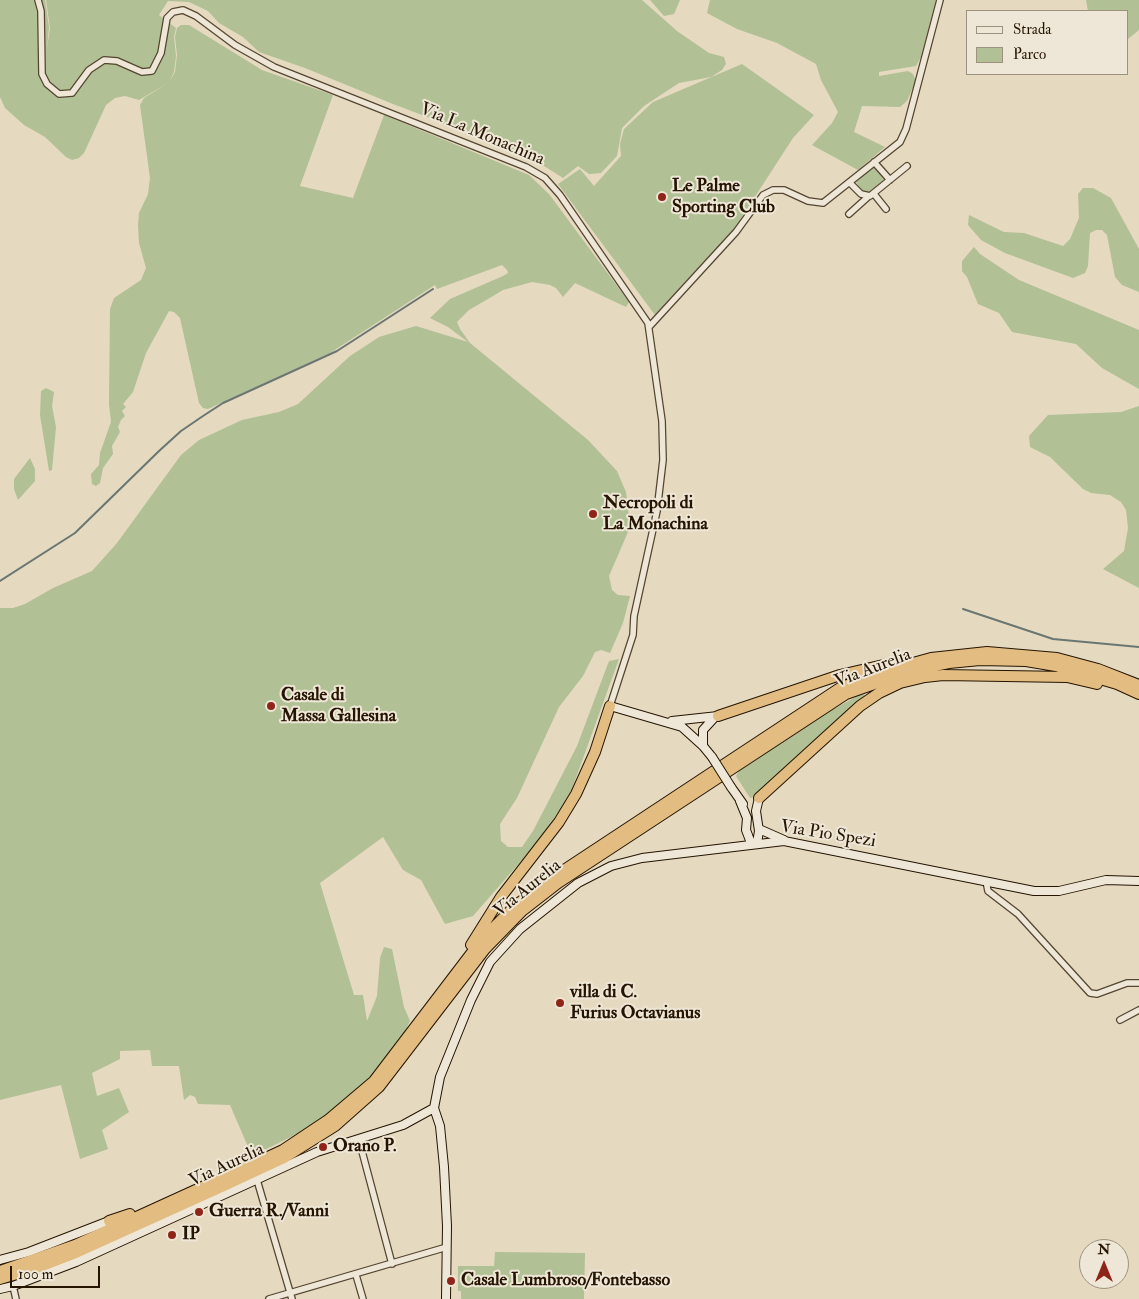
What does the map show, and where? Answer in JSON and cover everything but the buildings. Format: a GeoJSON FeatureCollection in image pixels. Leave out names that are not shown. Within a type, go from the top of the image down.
{"type":"FeatureCollection","features":[{"type":"Feature","properties":{"kind":"highway","name":"Via Aurelia"},"geometry":{"type":"LineString","coordinates":[[0,1271],[75,1245],[282,1150],[348,1105],[374,1081],[453,978],[502,919],[554,876],[840,688],[878,673],[930,658],[987,652],[1041,655],[1081,664],[1139,685]]}},
{"type":"Feature","properties":{"kind":"highway"},"geometry":{"type":"LineString","coordinates":[[718,716],[857,670],[930,658]]}},
{"type":"Feature","properties":{"kind":"highway","name":"Via Aurelia"},"geometry":{"type":"LineString","coordinates":[[0,1279],[34,1269],[78,1252],[224,1186],[284,1158],[335,1126],[357,1108],[385,1080],[485,949],[522,911],[558,883],[691,798],[846,694],[914,670],[950,663],[980,660],[1026,662],[1056,666],[1117,684],[1139,694]]}},
{"type":"Feature","properties":{"kind":"highway"},"geometry":{"type":"LineString","coordinates":[[759,798],[860,706],[887,689],[907,681],[936,676],[1067,677],[1139,694]]}},
{"type":"Feature","properties":{"kind":"highway"},"geometry":{"type":"LineString","coordinates":[[453,978],[498,902],[559,822],[576,794],[590,767],[610,706]]}},
{"type":"Feature","properties":{"kind":"highway"},"geometry":{"type":"LineString","coordinates":[[110,1220],[169,1202]]}},
{"type":"Feature","properties":{"kind":"street","name":"Via La Monachina"},"geometry":{"type":"LineString","coordinates":[[38,0],[42,16],[42,74],[49,86],[59,94],[72,93],[90,70],[105,60],[117,61],[142,72],[152,71],[161,52],[167,18],[173,12],[183,10],[193,14],[235,46],[274,67],[532,170],[545,178],[560,195],[641,311],[650,328],[662,421],[663,460],[660,490],[634,616],[633,635],[610,706]]}},
{"type":"Feature","properties":{"kind":"street"},"geometry":{"type":"LineString","coordinates":[[650,328],[736,232],[765,193],[773,190],[784,190],[822,204],[900,142],[905,133],[940,0]]}},
{"type":"Feature","properties":{"kind":"street"},"geometry":{"type":"LineString","coordinates":[[874,162],[890,180]]}},
{"type":"Feature","properties":{"kind":"street"},"geometry":{"type":"LineString","coordinates":[[849,214],[906,166]]}},
{"type":"Feature","properties":{"kind":"street"},"geometry":{"type":"LineString","coordinates":[[850,183],[859,193],[871,195],[886,209]]}},
{"type":"Feature","properties":{"kind":"street"},"geometry":{"type":"LineString","coordinates":[[610,706],[665,721],[685,729],[712,757],[758,825],[788,841]]}},
{"type":"Feature","properties":{"kind":"street"},"geometry":{"type":"LineString","coordinates":[[665,721],[701,720],[718,716]]}},
{"type":"Feature","properties":{"kind":"street"},"geometry":{"type":"LineString","coordinates":[[703,746],[702,735],[704,727],[718,716]]}},
{"type":"Feature","properties":{"kind":"street"},"geometry":{"type":"LineString","coordinates":[[740,800],[752,802],[759,798]]}},
{"type":"Feature","properties":{"kind":"street"},"geometry":{"type":"LineString","coordinates":[[754,843],[758,825],[756,810],[759,798]]}},
{"type":"Feature","properties":{"kind":"street"},"geometry":{"type":"LineString","coordinates":[[740,800],[747,818],[746,830],[754,843]]}},
{"type":"Feature","properties":{"kind":"street"},"geometry":{"type":"LineString","coordinates":[[732,846],[746,830]]}},
{"type":"Feature","properties":{"kind":"street","name":"Via Pio Spezi"},"geometry":{"type":"LineString","coordinates":[[434,1108],[442,1070],[486,967],[506,943],[556,898],[582,880],[604,869],[653,856],[754,843],[788,841],[1044,891],[1062,890],[1106,880],[1139,881]]}},
{"type":"Feature","properties":{"kind":"street"},"geometry":{"type":"LineString","coordinates":[[986,881],[987,890],[1018,914],[1092,994],[1127,983],[1139,983]]}},
{"type":"Feature","properties":{"kind":"street"},"geometry":{"type":"LineString","coordinates":[[1120,1020],[1139,1010]]}},
{"type":"Feature","properties":{"kind":"street"},"geometry":{"type":"LineString","coordinates":[[434,1108],[441,1134],[447,1247],[446,1299]]}},
{"type":"Feature","properties":{"kind":"street","name":"Via Aurelia"},"geometry":{"type":"LineString","coordinates":[[0,1289],[13,1286],[76,1262],[317,1152],[403,1125],[434,1108]]}},
{"type":"Feature","properties":{"kind":"street"},"geometry":{"type":"LineString","coordinates":[[359,1140],[392,1264]]}},
{"type":"Feature","properties":{"kind":"street"},"geometry":{"type":"LineString","coordinates":[[257,1180],[291,1296]]}},
{"type":"Feature","properties":{"kind":"street"},"geometry":{"type":"LineString","coordinates":[[0,1260],[29,1252],[110,1220]]}},
{"type":"Feature","properties":{"kind":"street"},"geometry":{"type":"LineString","coordinates":[[269,1299],[291,1296],[447,1247]]}},
{"type":"Feature","properties":{"kind":"street"},"geometry":{"type":"LineString","coordinates":[[356,1275],[363,1299]]}},
{"type":"Feature","properties":{"kind":"street"},"geometry":{"type":"LineString","coordinates":[[13,1286],[16,1299]]}},
{"type":"Feature","properties":{"kind":"green space"},"geometry":{"type":"Polygon","coordinates":[[[0,0],[45,0],[49,27],[47,49],[50,28],[46,0],[642,0],[677,31],[709,53],[724,57],[726,64],[722,70],[711,77],[679,83],[644,106],[622,128],[617,156],[601,173],[589,174],[578,166],[563,178],[530,157],[305,68],[259,52],[243,37],[219,23],[208,11],[189,2],[168,1],[159,15],[176,28],[174,37],[176,56],[174,72],[169,82],[175,72],[177,55],[175,37],[177,28],[181,25],[189,25],[262,70],[333,95],[300,186],[353,198],[384,115],[529,175],[549,194],[629,302],[626,307],[575,283],[563,297],[556,288],[550,285],[532,282],[503,290],[469,310],[457,322],[470,343],[588,440],[617,471],[626,492],[629,517],[628,532],[609,576],[612,590],[618,595],[630,596],[623,623],[610,653],[601,650],[595,652],[583,676],[559,707],[517,798],[500,824],[501,841],[508,847],[522,847],[533,831],[577,746],[609,661],[619,659],[569,797],[535,845],[473,916],[445,924],[421,880],[403,870],[383,837],[320,883],[354,995],[363,995],[367,1021],[377,996],[380,958],[384,947],[392,949],[404,1007],[410,1021],[401,1040],[366,1082],[337,1107],[301,1132],[252,1156],[230,1105],[198,1104],[195,1097],[190,1095],[184,1100],[179,1066],[152,1066],[150,1050],[120,1051],[120,1059],[92,1073],[97,1096],[119,1088],[129,1112],[102,1130],[108,1149],[80,1159],[61,1085],[0,1100],[0,608],[13,608],[25,604],[53,588],[92,571],[117,543],[181,455],[199,440],[242,420],[279,412],[298,404],[350,356],[379,337],[416,326],[468,342],[448,327],[430,318],[450,299],[508,273],[502,265],[437,289],[435,285],[330,353],[208,409],[203,408],[199,403],[180,318],[174,312],[169,311],[146,353],[133,392],[123,404],[126,407],[122,411],[125,416],[121,420],[118,427],[120,432],[112,446],[113,454],[103,468],[100,483],[96,486],[92,484],[91,474],[99,465],[100,453],[111,422],[109,404],[110,309],[114,298],[141,280],[146,268],[139,243],[138,225],[139,213],[148,194],[150,178],[140,105],[144,98],[168,83],[139,100],[125,96],[115,98],[106,105],[84,153],[79,158],[72,160],[66,157],[45,137],[24,125],[5,108],[0,97],[0,0]]]}},
{"type":"Feature","properties":{"kind":"green space"},"geometry":{"type":"Polygon","coordinates":[[[650,0],[680,0],[674,14],[664,16],[650,0]]]}},
{"type":"Feature","properties":{"kind":"green space"},"geometry":{"type":"Polygon","coordinates":[[[710,0],[936,0],[921,57],[916,66],[879,72],[879,76],[908,71],[913,74],[916,81],[907,101],[900,107],[862,106],[854,132],[885,147],[858,170],[812,145],[832,123],[838,112],[821,80],[816,64],[777,43],[737,29],[707,13],[710,0]]]}},
{"type":"Feature","properties":{"kind":"green space"},"geometry":{"type":"Polygon","coordinates":[[[1086,0],[1139,0],[1139,30],[1129,38],[1129,10],[1088,10],[1086,0]]]}},
{"type":"Feature","properties":{"kind":"green space","name":"Le Palme Sporting Club"},"geometry":{"type":"Polygon","coordinates":[[[742,64],[814,115],[793,138],[734,229],[655,315],[558,184],[580,169],[594,186],[621,156],[620,144],[624,129],[653,102],[742,64]]]}},
{"type":"Feature","properties":{"kind":"green space"},"geometry":{"type":"Polygon","coordinates":[[[871,168],[877,168],[884,180],[869,194],[862,192],[856,182],[871,168]]]}},
{"type":"Feature","properties":{"kind":"green space"},"geometry":{"type":"Polygon","coordinates":[[[1083,188],[1093,188],[1111,198],[1139,249],[1139,292],[1122,285],[1115,277],[1107,235],[1102,230],[1090,233],[1088,266],[1085,273],[1073,278],[1005,253],[981,240],[968,225],[969,215],[1004,232],[1024,233],[1063,246],[1070,239],[1079,218],[1078,194],[1083,188]]]}},
{"type":"Feature","properties":{"kind":"green space"},"geometry":{"type":"Polygon","coordinates":[[[974,247],[980,254],[1019,280],[1139,330],[1139,389],[1102,368],[1076,344],[1012,332],[999,313],[978,304],[967,277],[962,271],[962,261],[974,247]]]}},
{"type":"Feature","properties":{"kind":"green space"},"geometry":{"type":"Polygon","coordinates":[[[46,388],[54,392],[52,406],[56,427],[52,470],[49,471],[40,415],[41,391],[46,388]]]}},
{"type":"Feature","properties":{"kind":"green space"},"geometry":{"type":"Polygon","coordinates":[[[1139,406],[1139,588],[1103,569],[1124,551],[1128,528],[1126,510],[1121,502],[1110,495],[1091,493],[1083,489],[1050,457],[1030,447],[1029,436],[1048,415],[1121,412],[1139,406]]]}},
{"type":"Feature","properties":{"kind":"green space"},"geometry":{"type":"Polygon","coordinates":[[[30,458],[35,469],[35,481],[18,500],[14,489],[14,479],[30,458]]]}},
{"type":"Feature","properties":{"kind":"green space"},"geometry":{"type":"Polygon","coordinates":[[[861,694],[865,695],[865,699],[754,797],[750,798],[736,776],[739,771],[825,714],[861,694]]]}},
{"type":"Feature","properties":{"kind":"green space"},"geometry":{"type":"Polygon","coordinates":[[[495,1252],[585,1253],[584,1299],[461,1299],[461,1291],[458,1291],[458,1266],[494,1266],[495,1252]]]}},
{"type":"Feature","properties":{"kind":"waterway"},"geometry":{"type":"LineString","coordinates":[[0,581],[75,533],[159,451],[181,431],[203,416],[223,403],[337,351],[433,289]]}},
{"type":"Feature","properties":{"kind":"waterway"},"geometry":{"type":"LineString","coordinates":[[963,609],[1053,639],[1139,647]]}},
{"type":"Feature","properties":{"kind":"place","name":"Le Palme Sporting Club"},"geometry":{"type":"Point","coordinates":[662,197]}},
{"type":"Feature","properties":{"kind":"place","name":"Necropoli di La Monachina"},"geometry":{"type":"Point","coordinates":[593,514]}},
{"type":"Feature","properties":{"kind":"place","name":"Casale di Massa Gallesina"},"geometry":{"type":"Point","coordinates":[271,706]}},
{"type":"Feature","properties":{"kind":"place","name":"villa di C. Furius Octavianus"},"geometry":{"type":"Point","coordinates":[560,1003]}},
{"type":"Feature","properties":{"kind":"place","name":"Orano P."},"geometry":{"type":"Point","coordinates":[323,1147]}},
{"type":"Feature","properties":{"kind":"place","name":"Guerra R./Vanni"},"geometry":{"type":"Point","coordinates":[199,1212]}},
{"type":"Feature","properties":{"kind":"place","name":"IP"},"geometry":{"type":"Point","coordinates":[172,1235]}},
{"type":"Feature","properties":{"kind":"place","name":"Casale Lumbroso/Fontebasso"},"geometry":{"type":"Point","coordinates":[451,1281]}}]}
